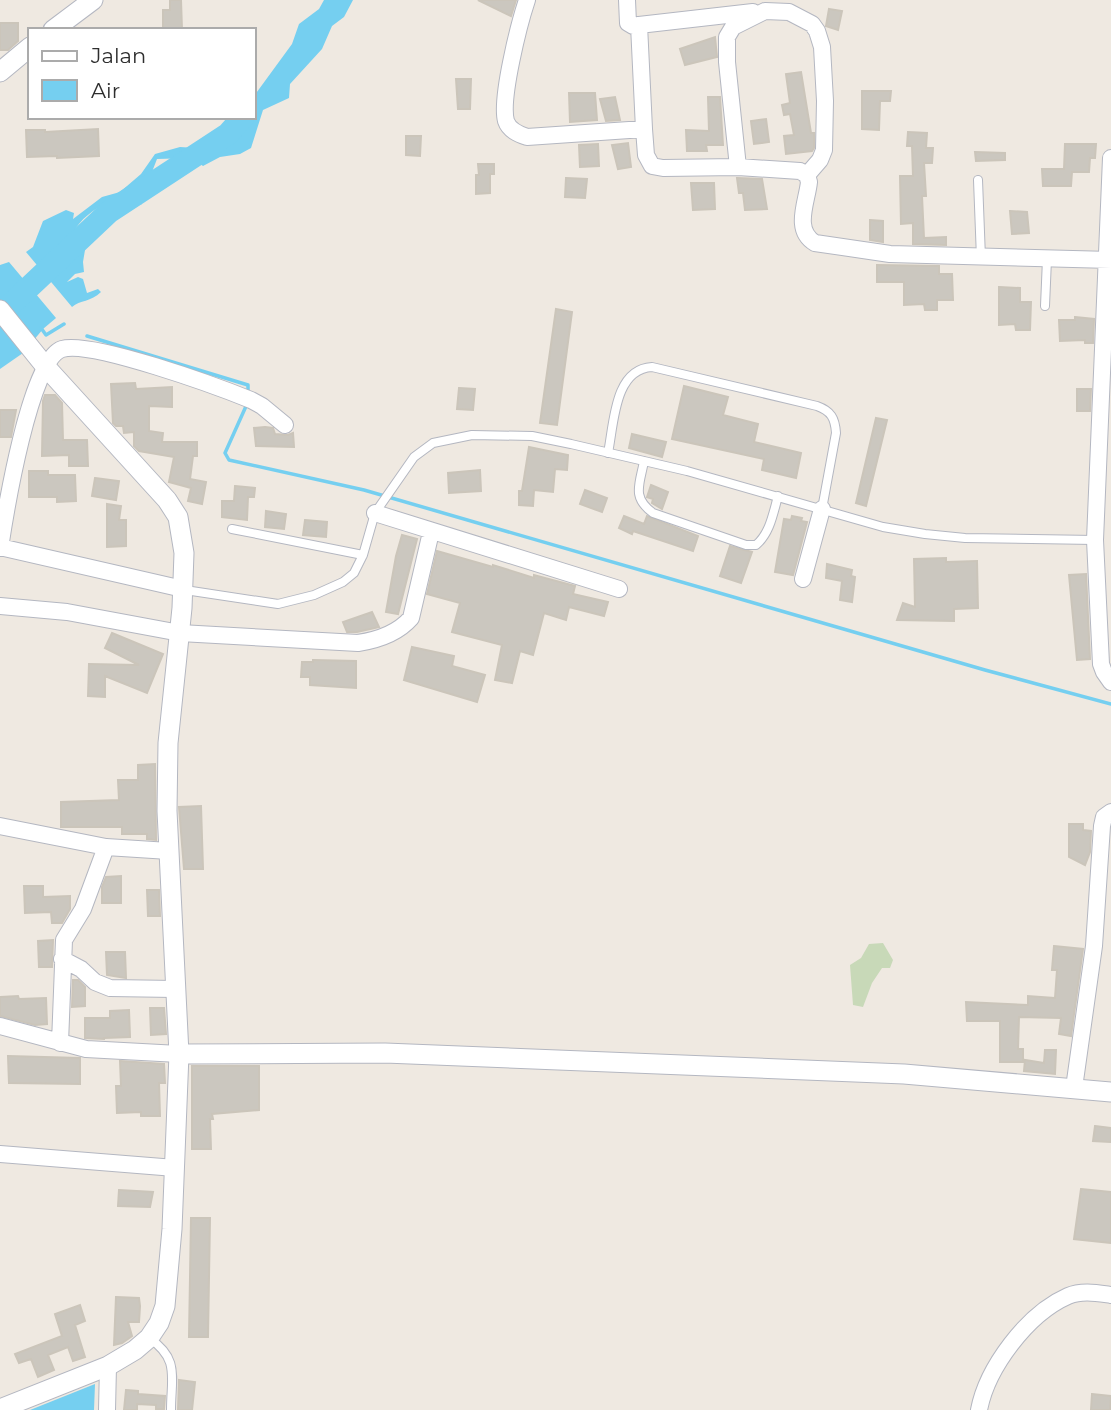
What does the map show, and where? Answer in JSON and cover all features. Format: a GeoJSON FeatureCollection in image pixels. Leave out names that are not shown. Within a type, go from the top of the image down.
{"type":"FeatureCollection","features":[{"type":"Feature","properties":{"kind":"street"},"geometry":{"type":"LineString","coordinates":[[56,28],[93,0]]}},
{"type":"Feature","properties":{"kind":"street"},"geometry":{"type":"LineString","coordinates":[[527,0],[505,100],[506,122],[516,133],[527,137],[644,129]]}},
{"type":"Feature","properties":{"kind":"street"},"geometry":{"type":"LineString","coordinates":[[627,0],[628,23],[633,26],[766,6],[806,20],[820,39],[824,69],[824,150],[820,160],[807,175]]}},
{"type":"Feature","properties":{"kind":"street"},"geometry":{"type":"LineString","coordinates":[[738,167],[727,62],[727,37],[733,27],[766,6]]}},
{"type":"Feature","properties":{"kind":"street"},"geometry":{"type":"LineString","coordinates":[[639,25],[646,155],[652,166],[790,169],[807,175]]}},
{"type":"Feature","properties":{"kind":"street"},"geometry":{"type":"LineString","coordinates":[[0,72],[28,49]]}},
{"type":"Feature","properties":{"kind":"street"},"geometry":{"type":"LineString","coordinates":[[1111,158],[1101,664],[1111,682]]}},
{"type":"Feature","properties":{"kind":"street"},"geometry":{"type":"LineString","coordinates":[[807,175],[809,182],[802,227],[807,239],[815,243],[890,254],[1109,260]]}},
{"type":"Feature","properties":{"kind":"street"},"geometry":{"type":"LineString","coordinates":[[0,310],[42,361],[167,500],[178,517],[184,553],[180,634],[168,743],[169,851],[178,1054],[175,1168],[165,1306],[159,1323],[149,1338],[135,1350],[108,1366],[0,1409]]}},
{"type":"Feature","properties":{"kind":"street"},"geometry":{"type":"LineString","coordinates":[[183,589],[0,548],[6,503],[42,361],[59,350],[72,348],[145,363],[251,400],[285,425]]}},
{"type":"Feature","properties":{"kind":"street"},"geometry":{"type":"LineString","coordinates":[[803,579],[822,509]]}},
{"type":"Feature","properties":{"kind":"street"},"geometry":{"type":"LineString","coordinates":[[375,513],[619,589]]}},
{"type":"Feature","properties":{"kind":"street"},"geometry":{"type":"LineString","coordinates":[[0,606],[67,612],[180,634],[358,643],[376,640],[403,627],[411,618],[431,532]]}},
{"type":"Feature","properties":{"kind":"street"},"geometry":{"type":"LineString","coordinates":[[1074,1088],[1094,946],[1102,826],[1104,817],[1111,811]]}},
{"type":"Feature","properties":{"kind":"street"},"geometry":{"type":"LineString","coordinates":[[0,826],[106,847],[169,851]]}},
{"type":"Feature","properties":{"kind":"street"},"geometry":{"type":"LineString","coordinates":[[60,1043],[64,940],[83,909],[106,847]]}},
{"type":"Feature","properties":{"kind":"street"},"geometry":{"type":"LineString","coordinates":[[1094,946],[1111,947]]}},
{"type":"Feature","properties":{"kind":"street"},"geometry":{"type":"LineString","coordinates":[[62,959],[81,969],[95,982],[110,988],[175,989]]}},
{"type":"Feature","properties":{"kind":"street"},"geometry":{"type":"LineString","coordinates":[[0,1027],[86,1049],[178,1054],[385,1053],[904,1074],[1111,1092]]}},
{"type":"Feature","properties":{"kind":"street"},"geometry":{"type":"LineString","coordinates":[[0,1154],[175,1168]]}},
{"type":"Feature","properties":{"kind":"street"},"geometry":{"type":"LineString","coordinates":[[979,1410],[987,1382],[1002,1355],[1047,1309],[1069,1296],[1091,1292],[1111,1295]]}},
{"type":"Feature","properties":{"kind":"street"},"geometry":{"type":"LineString","coordinates":[[107,1410],[108,1366]]}},
{"type":"Feature","properties":{"kind":"lane"},"geometry":{"type":"LineString","coordinates":[[978,180],[981,258]]}},
{"type":"Feature","properties":{"kind":"lane"},"geometry":{"type":"LineString","coordinates":[[1045,306],[1047,259]]}},
{"type":"Feature","properties":{"kind":"lane"},"geometry":{"type":"LineString","coordinates":[[608,453],[622,387],[630,375],[640,368],[652,368],[817,406],[832,415],[836,433],[822,509]]}},
{"type":"Feature","properties":{"kind":"lane"},"geometry":{"type":"LineString","coordinates":[[183,589],[278,604],[314,596],[343,582],[354,573],[363,555],[375,513],[414,457],[433,443],[471,435],[532,436],[644,461],[883,527],[925,534],[965,538],[1103,540]]}},
{"type":"Feature","properties":{"kind":"lane"},"geometry":{"type":"LineString","coordinates":[[644,461],[638,494],[642,505],[653,513],[746,545],[756,545],[768,531],[778,496]]}},
{"type":"Feature","properties":{"kind":"lane"},"geometry":{"type":"LineString","coordinates":[[232,528],[363,555]]}},
{"type":"Feature","properties":{"kind":"lane"},"geometry":{"type":"LineString","coordinates":[[149,1338],[160,1346],[171,1360],[171,1410]]}},
{"type":"Feature","properties":{"kind":"green space"},"geometry":{"type":"Polygon","coordinates":[[[883,943],[893,960],[890,968],[882,968],[872,983],[863,1007],[853,1005],[850,965],[861,958],[869,944],[883,943]]]}},
{"type":"Feature","properties":{"kind":"water"},"geometry":{"type":"Polygon","coordinates":[[[324,0],[353,0],[344,17],[332,26],[322,49],[290,84],[289,98],[263,110],[251,148],[240,154],[220,157],[203,166],[192,158],[157,159],[150,177],[150,190],[141,205],[139,189],[131,191],[116,204],[109,201],[98,207],[79,224],[73,234],[85,250],[84,272],[75,274],[67,282],[78,277],[83,279],[87,293],[98,289],[101,292],[72,307],[26,252],[33,247],[43,221],[66,210],[74,213],[73,219],[102,197],[120,192],[141,174],[155,154],[180,147],[196,148],[230,139],[238,119],[256,119],[256,93],[292,44],[299,24],[319,9],[324,0]]]}},
{"type":"Feature","properties":{"kind":"water"},"geometry":{"type":"Polygon","coordinates":[[[9,262],[56,318],[23,353],[0,369],[0,265],[9,262]]]}},
{"type":"Feature","properties":{"kind":"water"},"geometry":{"type":"Polygon","coordinates":[[[95,1384],[94,1410],[30,1410],[95,1384]]]}},
{"type":"Feature","properties":{"kind":"building"},"geometry":{"type":"Polygon","coordinates":[[[170,0],[181,0],[182,28],[163,28],[163,10],[170,10],[170,0]]]}},
{"type":"Feature","properties":{"kind":"building"},"geometry":{"type":"Polygon","coordinates":[[[478,0],[516,0],[511,16],[478,0]]]}},
{"type":"Feature","properties":{"kind":"building"},"geometry":{"type":"Polygon","coordinates":[[[829,9],[842,11],[838,30],[826,26],[829,9]]]}},
{"type":"Feature","properties":{"kind":"building"},"geometry":{"type":"Polygon","coordinates":[[[0,23],[18,23],[18,41],[8,50],[0,50],[0,23]]]}},
{"type":"Feature","properties":{"kind":"building"},"geometry":{"type":"Polygon","coordinates":[[[715,37],[717,57],[685,65],[680,49],[715,37]]]}},
{"type":"Feature","properties":{"kind":"building"},"geometry":{"type":"Polygon","coordinates":[[[801,72],[811,133],[814,133],[814,148],[812,151],[786,154],[784,136],[794,135],[790,114],[784,115],[782,105],[790,103],[786,74],[801,72]]]}},
{"type":"Feature","properties":{"kind":"building"},"geometry":{"type":"Polygon","coordinates":[[[456,79],[471,79],[470,109],[458,109],[456,79]]]}},
{"type":"Feature","properties":{"kind":"building"},"geometry":{"type":"Polygon","coordinates":[[[862,91],[891,91],[890,101],[880,101],[879,130],[862,129],[862,91]]]}},
{"type":"Feature","properties":{"kind":"building"},"geometry":{"type":"Polygon","coordinates":[[[569,93],[595,93],[597,120],[570,122],[569,93]]]}},
{"type":"Feature","properties":{"kind":"building"},"geometry":{"type":"Polygon","coordinates":[[[615,97],[620,120],[606,121],[600,99],[615,97]]]}},
{"type":"Feature","properties":{"kind":"building"},"geometry":{"type":"Polygon","coordinates":[[[708,97],[720,97],[723,145],[706,145],[707,151],[687,151],[686,130],[709,131],[708,97]]]}},
{"type":"Feature","properties":{"kind":"building"},"geometry":{"type":"Polygon","coordinates":[[[766,119],[769,142],[754,144],[751,121],[766,119]]]}},
{"type":"Feature","properties":{"kind":"building"},"geometry":{"type":"Polygon","coordinates":[[[98,129],[99,156],[27,157],[26,130],[45,132],[98,129]]]}},
{"type":"Feature","properties":{"kind":"building"},"geometry":{"type":"Polygon","coordinates":[[[908,132],[927,133],[926,148],[933,148],[932,163],[924,163],[924,238],[946,237],[946,245],[913,244],[913,223],[901,224],[900,176],[913,176],[912,146],[907,146],[908,132]]]}},
{"type":"Feature","properties":{"kind":"building"},"geometry":{"type":"Polygon","coordinates":[[[406,136],[421,136],[420,156],[406,155],[406,136]]]}},
{"type":"Feature","properties":{"kind":"building"},"geometry":{"type":"Polygon","coordinates":[[[628,143],[631,167],[618,169],[612,145],[628,143]]]}},
{"type":"Feature","properties":{"kind":"building"},"geometry":{"type":"Polygon","coordinates":[[[598,144],[599,166],[580,167],[579,145],[598,144]]]}},
{"type":"Feature","properties":{"kind":"building"},"geometry":{"type":"Polygon","coordinates":[[[1065,144],[1096,144],[1095,158],[1090,158],[1089,172],[1072,172],[1071,186],[1043,186],[1042,169],[1064,169],[1065,144]]]}},
{"type":"Feature","properties":{"kind":"building"},"geometry":{"type":"Polygon","coordinates":[[[975,152],[1005,153],[1005,160],[976,161],[975,152]]]}},
{"type":"Feature","properties":{"kind":"building"},"geometry":{"type":"Polygon","coordinates":[[[478,164],[494,164],[494,174],[490,174],[490,193],[476,194],[478,164]]]}},
{"type":"Feature","properties":{"kind":"building"},"geometry":{"type":"Polygon","coordinates":[[[566,178],[587,179],[585,198],[565,197],[566,178]]]}},
{"type":"Feature","properties":{"kind":"building"},"geometry":{"type":"Polygon","coordinates":[[[737,178],[762,179],[767,209],[745,210],[743,193],[739,193],[737,178]]]}},
{"type":"Feature","properties":{"kind":"building"},"geometry":{"type":"Polygon","coordinates":[[[691,183],[714,183],[715,209],[693,210],[691,183]]]}},
{"type":"Feature","properties":{"kind":"building"},"geometry":{"type":"Polygon","coordinates":[[[1010,211],[1027,212],[1029,233],[1012,234],[1010,211]]]}},
{"type":"Feature","properties":{"kind":"building"},"geometry":{"type":"Polygon","coordinates":[[[870,220],[883,221],[883,242],[870,240],[870,220]]]}},
{"type":"Feature","properties":{"kind":"building"},"geometry":{"type":"Polygon","coordinates":[[[877,265],[939,266],[939,274],[952,274],[953,300],[937,300],[937,310],[925,310],[924,304],[904,305],[904,282],[877,282],[877,265]]]}},
{"type":"Feature","properties":{"kind":"building"},"geometry":{"type":"Polygon","coordinates":[[[999,287],[1020,288],[1020,302],[1031,302],[1030,330],[1016,330],[1015,324],[999,325],[999,287]]]}},
{"type":"Feature","properties":{"kind":"building"},"geometry":{"type":"Polygon","coordinates":[[[556,309],[572,312],[557,425],[540,423],[556,309]]]}},
{"type":"Feature","properties":{"kind":"building"},"geometry":{"type":"Polygon","coordinates":[[[1075,317],[1094,319],[1093,343],[1085,343],[1085,340],[1060,341],[1059,320],[1075,320],[1075,317]]]}},
{"type":"Feature","properties":{"kind":"building"},"geometry":{"type":"Polygon","coordinates":[[[135,383],[136,389],[172,387],[172,407],[149,406],[149,431],[163,433],[162,442],[197,442],[197,456],[193,456],[190,479],[206,482],[202,504],[188,501],[191,488],[169,482],[174,457],[139,451],[134,446],[134,432],[124,433],[123,426],[113,423],[111,384],[135,383]]]}},
{"type":"Feature","properties":{"kind":"building"},"geometry":{"type":"Polygon","coordinates":[[[684,386],[728,397],[723,415],[758,424],[754,442],[801,453],[796,478],[762,470],[764,459],[672,439],[684,386]]]}},
{"type":"Feature","properties":{"kind":"building"},"geometry":{"type":"Polygon","coordinates":[[[459,388],[475,389],[473,410],[457,409],[459,388]]]}},
{"type":"Feature","properties":{"kind":"building"},"geometry":{"type":"Polygon","coordinates":[[[1077,389],[1091,389],[1090,411],[1077,411],[1077,389]]]}},
{"type":"Feature","properties":{"kind":"building"},"geometry":{"type":"Polygon","coordinates":[[[45,395],[55,395],[62,403],[63,440],[87,440],[88,466],[69,466],[69,455],[42,456],[45,395]]]}},
{"type":"Feature","properties":{"kind":"building"},"geometry":{"type":"Polygon","coordinates":[[[0,410],[16,410],[11,437],[0,437],[0,410]]]}},
{"type":"Feature","properties":{"kind":"building"},"geometry":{"type":"Polygon","coordinates":[[[876,418],[887,420],[866,506],[856,503],[876,418]]]}},
{"type":"Feature","properties":{"kind":"building"},"geometry":{"type":"Polygon","coordinates":[[[254,428],[273,428],[275,434],[293,433],[294,447],[256,446],[254,428]]]}},
{"type":"Feature","properties":{"kind":"building"},"geometry":{"type":"Polygon","coordinates":[[[632,434],[666,442],[662,457],[629,448],[632,434]]]}},
{"type":"Feature","properties":{"kind":"building"},"geometry":{"type":"Polygon","coordinates":[[[529,447],[568,455],[567,470],[555,469],[553,492],[534,490],[533,506],[519,505],[519,491],[522,491],[529,447]]]}},
{"type":"Feature","properties":{"kind":"building"},"geometry":{"type":"Polygon","coordinates":[[[480,470],[481,491],[449,493],[448,473],[480,470]]]}},
{"type":"Feature","properties":{"kind":"building"},"geometry":{"type":"Polygon","coordinates":[[[29,471],[48,471],[48,475],[75,475],[76,501],[57,502],[57,497],[29,497],[29,471]]]}},
{"type":"Feature","properties":{"kind":"building"},"geometry":{"type":"Polygon","coordinates":[[[95,478],[119,481],[116,500],[92,496],[95,478]]]}},
{"type":"Feature","properties":{"kind":"building"},"geometry":{"type":"Polygon","coordinates":[[[651,485],[668,492],[662,509],[652,503],[653,499],[647,497],[651,485]]]}},
{"type":"Feature","properties":{"kind":"building"},"geometry":{"type":"Polygon","coordinates":[[[235,486],[255,488],[254,497],[248,497],[247,520],[222,517],[222,501],[234,501],[235,486]]]}},
{"type":"Feature","properties":{"kind":"building"},"geometry":{"type":"Polygon","coordinates":[[[585,490],[607,498],[602,512],[580,504],[585,490]]]}},
{"type":"Feature","properties":{"kind":"building"},"geometry":{"type":"Polygon","coordinates":[[[107,504],[121,506],[119,520],[126,520],[126,546],[107,547],[107,504]]]}},
{"type":"Feature","properties":{"kind":"building"},"geometry":{"type":"Polygon","coordinates":[[[266,511],[286,514],[284,529],[265,527],[266,511]]]}},
{"type":"Feature","properties":{"kind":"building"},"geometry":{"type":"Polygon","coordinates":[[[624,516],[644,524],[647,516],[698,536],[693,551],[619,528],[624,516]]]}},
{"type":"Feature","properties":{"kind":"building"},"geometry":{"type":"Polygon","coordinates":[[[792,516],[807,522],[793,575],[775,572],[784,519],[791,520],[792,516]]]}},
{"type":"Feature","properties":{"kind":"building"},"geometry":{"type":"Polygon","coordinates":[[[305,520],[327,522],[326,537],[303,535],[305,520]]]}},
{"type":"Feature","properties":{"kind":"building"},"geometry":{"type":"Polygon","coordinates":[[[402,535],[417,539],[398,614],[386,612],[402,535]]]}},
{"type":"Feature","properties":{"kind":"building"},"geometry":{"type":"Polygon","coordinates":[[[730,546],[752,552],[741,583],[720,576],[730,546]]]}},
{"type":"Feature","properties":{"kind":"building"},"geometry":{"type":"Polygon","coordinates":[[[437,551],[534,578],[534,575],[575,586],[573,594],[608,602],[604,616],[569,607],[566,620],[544,613],[533,655],[520,651],[512,683],[495,680],[502,645],[452,632],[460,603],[427,594],[437,551]]]}},
{"type":"Feature","properties":{"kind":"building"},"geometry":{"type":"Polygon","coordinates":[[[946,558],[946,562],[977,561],[978,608],[954,609],[954,621],[897,620],[903,603],[915,607],[914,559],[946,558]]]}},
{"type":"Feature","properties":{"kind":"building"},"geometry":{"type":"Polygon","coordinates":[[[827,564],[852,570],[851,576],[855,577],[852,602],[840,600],[842,581],[826,578],[827,564]]]}},
{"type":"Feature","properties":{"kind":"building"},"geometry":{"type":"Polygon","coordinates":[[[1086,574],[1090,659],[1077,660],[1069,575],[1086,574]]]}},
{"type":"Feature","properties":{"kind":"building"},"geometry":{"type":"Polygon","coordinates":[[[372,612],[379,627],[347,632],[343,622],[372,612]]]}},
{"type":"Feature","properties":{"kind":"building"},"geometry":{"type":"Polygon","coordinates":[[[112,633],[163,654],[147,693],[105,676],[105,697],[88,696],[89,664],[139,665],[105,648],[112,633]]]}},
{"type":"Feature","properties":{"kind":"building"},"geometry":{"type":"Polygon","coordinates":[[[412,647],[454,656],[452,666],[485,675],[477,702],[404,680],[412,647]]]}},
{"type":"Feature","properties":{"kind":"building"},"geometry":{"type":"Polygon","coordinates":[[[356,661],[356,688],[310,685],[310,677],[301,677],[302,662],[356,661]]]}},
{"type":"Feature","properties":{"kind":"building"},"geometry":{"type":"Polygon","coordinates":[[[155,764],[156,840],[147,839],[147,834],[122,834],[122,827],[61,827],[61,802],[119,800],[118,780],[138,780],[138,765],[155,764]]]}},
{"type":"Feature","properties":{"kind":"building"},"geometry":{"type":"Polygon","coordinates":[[[201,806],[203,869],[184,869],[179,807],[201,806]]]}},
{"type":"Feature","properties":{"kind":"building"},"geometry":{"type":"Polygon","coordinates":[[[1069,824],[1083,824],[1083,830],[1091,831],[1090,852],[1085,865],[1069,857],[1069,824]]]}},
{"type":"Feature","properties":{"kind":"building"},"geometry":{"type":"Polygon","coordinates":[[[121,876],[121,903],[102,903],[102,887],[106,877],[121,876]]]}},
{"type":"Feature","properties":{"kind":"building"},"geometry":{"type":"Polygon","coordinates":[[[24,886],[43,886],[43,897],[70,896],[70,909],[62,923],[52,923],[51,912],[25,913],[24,886]]]}},
{"type":"Feature","properties":{"kind":"building"},"geometry":{"type":"Polygon","coordinates":[[[147,890],[159,890],[160,916],[148,916],[147,890]]]}},
{"type":"Feature","properties":{"kind":"building"},"geometry":{"type":"Polygon","coordinates":[[[53,940],[52,967],[39,967],[38,941],[53,940]]]}},
{"type":"Feature","properties":{"kind":"building"},"geometry":{"type":"Polygon","coordinates":[[[1054,946],[1083,949],[1071,1036],[1059,1034],[1061,1018],[1019,1017],[1018,1049],[1023,1049],[1023,1062],[1000,1062],[1000,1021],[967,1021],[966,1002],[1028,1005],[1028,996],[1055,998],[1057,970],[1052,970],[1054,946]]]}},
{"type":"Feature","properties":{"kind":"building"},"geometry":{"type":"Polygon","coordinates":[[[106,952],[125,952],[126,978],[107,975],[106,952]]]}},
{"type":"Feature","properties":{"kind":"building"},"geometry":{"type":"Polygon","coordinates":[[[73,980],[78,980],[85,987],[85,1006],[72,1007],[73,980]]]}},
{"type":"Feature","properties":{"kind":"building"},"geometry":{"type":"Polygon","coordinates":[[[18,996],[19,999],[46,998],[47,1024],[35,1025],[0,1016],[0,997],[18,996]]]}},
{"type":"Feature","properties":{"kind":"building"},"geometry":{"type":"Polygon","coordinates":[[[150,1008],[164,1008],[166,1034],[151,1035],[150,1008]]]}},
{"type":"Feature","properties":{"kind":"building"},"geometry":{"type":"Polygon","coordinates":[[[129,1010],[130,1037],[85,1038],[85,1018],[110,1018],[110,1011],[129,1010]]]}},
{"type":"Feature","properties":{"kind":"building"},"geometry":{"type":"Polygon","coordinates":[[[1045,1050],[1056,1050],[1055,1074],[1024,1071],[1025,1060],[1044,1063],[1045,1050]]]}},
{"type":"Feature","properties":{"kind":"building"},"geometry":{"type":"Polygon","coordinates":[[[8,1056],[80,1058],[80,1084],[9,1083],[8,1056]]]}},
{"type":"Feature","properties":{"kind":"building"},"geometry":{"type":"Polygon","coordinates":[[[120,1061],[164,1064],[165,1083],[159,1083],[160,1116],[141,1116],[141,1112],[117,1113],[116,1086],[121,1086],[120,1061]]]}},
{"type":"Feature","properties":{"kind":"building"},"geometry":{"type":"Polygon","coordinates":[[[192,1066],[259,1066],[259,1110],[212,1114],[211,1149],[192,1149],[192,1066]]]}},
{"type":"Feature","properties":{"kind":"building"},"geometry":{"type":"Polygon","coordinates":[[[1095,1126],[1111,1128],[1111,1142],[1093,1141],[1095,1126]]]}},
{"type":"Feature","properties":{"kind":"building"},"geometry":{"type":"Polygon","coordinates":[[[1081,1189],[1111,1192],[1111,1243],[1074,1239],[1081,1189]]]}},
{"type":"Feature","properties":{"kind":"building"},"geometry":{"type":"Polygon","coordinates":[[[119,1190],[153,1192],[150,1207],[118,1206],[119,1190]]]}},
{"type":"Feature","properties":{"kind":"building"},"geometry":{"type":"Polygon","coordinates":[[[191,1218],[210,1218],[208,1337],[189,1337],[191,1218]]]}},
{"type":"Feature","properties":{"kind":"building"},"geometry":{"type":"Polygon","coordinates":[[[116,1297],[139,1298],[140,1306],[139,1322],[128,1322],[132,1336],[114,1345],[116,1297]]]}},
{"type":"Feature","properties":{"kind":"building"},"geometry":{"type":"Polygon","coordinates":[[[80,1305],[85,1321],[75,1325],[85,1357],[73,1361],[68,1347],[48,1355],[54,1370],[38,1377],[31,1359],[19,1363],[15,1354],[62,1336],[55,1314],[80,1305]]]}},
{"type":"Feature","properties":{"kind":"building"},"geometry":{"type":"Polygon","coordinates":[[[179,1380],[195,1382],[192,1410],[178,1410],[179,1380]]]}},
{"type":"Feature","properties":{"kind":"building"},"geometry":{"type":"Polygon","coordinates":[[[126,1390],[138,1391],[138,1394],[165,1396],[164,1409],[156,1409],[156,1405],[137,1404],[137,1410],[124,1410],[126,1390]]]}},
{"type":"Feature","properties":{"kind":"building"},"geometry":{"type":"Polygon","coordinates":[[[1092,1394],[1111,1396],[1110,1410],[1091,1410],[1092,1394]]]}},
{"type":"Feature","properties":{"kind":"waterway"},"geometry":{"type":"LineString","coordinates":[[7,308],[109,212],[228,134],[241,119]]}},
{"type":"Feature","properties":{"kind":"waterway"},"geometry":{"type":"LineString","coordinates":[[41,328],[46,335],[64,324]]}},
{"type":"Feature","properties":{"kind":"waterway"},"geometry":{"type":"LineString","coordinates":[[87,336],[248,385],[248,393]]}},
{"type":"Feature","properties":{"kind":"waterway"},"geometry":{"type":"LineString","coordinates":[[247,404],[225,453],[229,460],[364,490],[1111,704]]}}]}
